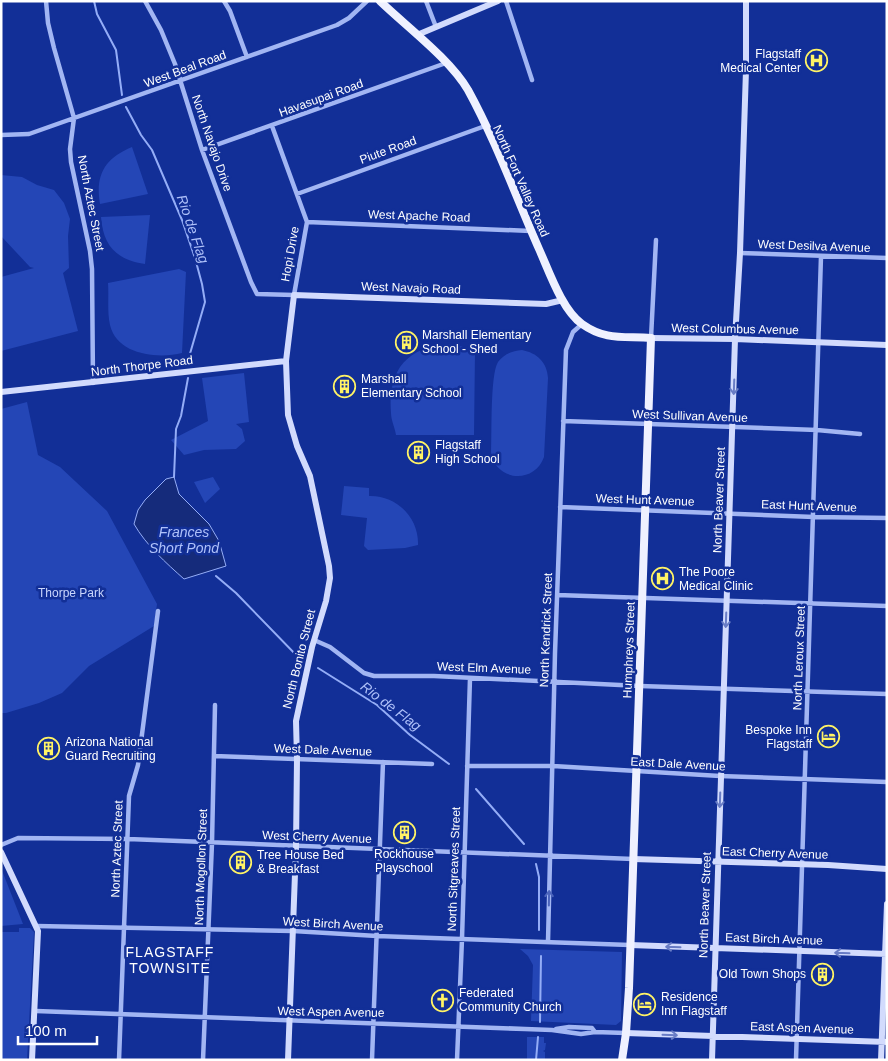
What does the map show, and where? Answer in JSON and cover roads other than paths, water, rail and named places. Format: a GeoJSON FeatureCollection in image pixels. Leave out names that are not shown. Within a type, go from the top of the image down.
{"type":"FeatureCollection","features":[{"type":"Feature","properties":{"kind":"main road","name":"North Fort Valley Road"},"geometry":{"type":"LineString","coordinates":[[380,1],[446,63],[467,89],[563,300],[573,317],[601,335],[651,338]]}},
{"type":"Feature","properties":{"kind":"main road","name":"Humphreys Street"},"geometry":{"type":"LineString","coordinates":[[622,1060],[626,1033],[630,946],[651,338]]}},
{"type":"Feature","properties":{"kind":"street","name":"North Aztec Street"},"geometry":{"type":"LineString","coordinates":[[46,1],[48,23],[74,118],[70,149],[71,162],[90,251],[93,278],[93,383]]}},
{"type":"Feature","properties":{"kind":"street","name":"North Navajo Drive"},"geometry":{"type":"LineString","coordinates":[[145,1],[167,43],[175,64],[202,150],[256,294]]}},
{"type":"Feature","properties":{"kind":"street"},"geometry":{"type":"LineString","coordinates":[[224,1],[230,11],[247,57]]}},
{"type":"Feature","properties":{"kind":"street","name":"West Beal Road"},"geometry":{"type":"LineString","coordinates":[[1,135],[29,134],[180,82],[337,24],[349,18],[367,1]]}},
{"type":"Feature","properties":{"kind":"street"},"geometry":{"type":"LineString","coordinates":[[426,1],[436,27]]}},
{"type":"Feature","properties":{"kind":"street"},"geometry":{"type":"LineString","coordinates":[[417,35],[498,1]]}},
{"type":"Feature","properties":{"kind":"street"},"geometry":{"type":"LineString","coordinates":[[506,1],[532,80]]}},
{"type":"Feature","properties":{"kind":"street","name":"North Beaver Street"},"geometry":{"type":"LineString","coordinates":[[712,1060],[717,862],[746,70],[746,1]]}},
{"type":"Feature","properties":{"kind":"street","name":"Havasupai Road"},"geometry":{"type":"LineString","coordinates":[[202,150],[446,63]]}},
{"type":"Feature","properties":{"kind":"street","name":"Hopi Drive"},"geometry":{"type":"LineString","coordinates":[[272,126],[307,222],[294,295],[286,361]]}},
{"type":"Feature","properties":{"kind":"street","name":"Piute Road"},"geometry":{"type":"LineString","coordinates":[[297,194],[485,126]]}},
{"type":"Feature","properties":{"kind":"street","name":"West Apache Road"},"geometry":{"type":"LineString","coordinates":[[307,222],[531,231]]}},
{"type":"Feature","properties":{"kind":"street","name":"Humphreys Street"},"geometry":{"type":"LineString","coordinates":[[651,338],[656,240]]}},
{"type":"Feature","properties":{"kind":"street","name":"West Desilva Avenue"},"geometry":{"type":"LineString","coordinates":[[740,253],[887,258]]}},
{"type":"Feature","properties":{"kind":"street","name":"North Leroux Street"},"geometry":{"type":"LineString","coordinates":[[796,1060],[809,692],[821,256]]}},
{"type":"Feature","properties":{"kind":"street","name":"West Navajo Road"},"geometry":{"type":"LineString","coordinates":[[256,294],[546,304],[563,300]]}},
{"type":"Feature","properties":{"kind":"street","name":"North Kendrick Street"},"geometry":{"type":"LineString","coordinates":[[548,942],[549,855],[566,350],[573,332],[582,324]]}},
{"type":"Feature","properties":{"kind":"street","name":"West Columbus Avenue"},"geometry":{"type":"LineString","coordinates":[[651,338],[735,338],[887,345]]}},
{"type":"Feature","properties":{"kind":"street","name":"North Thorpe Road"},"geometry":{"type":"LineString","coordinates":[[1,392],[286,361]]}},
{"type":"Feature","properties":{"kind":"street","name":"North Bonito Street"},"geometry":{"type":"LineString","coordinates":[[286,361],[289,420],[297,446],[310,476],[330,578],[326,602],[314,640],[296,721],[296,847],[288,1060]]}},
{"type":"Feature","properties":{"kind":"street","name":"West Sullivan Avenue"},"geometry":{"type":"LineString","coordinates":[[564,421],[817,430],[860,434]]}},
{"type":"Feature","properties":{"kind":"street","name":"West Hunt Avenue"},"geometry":{"type":"LineString","coordinates":[[560,507],[730,514]]}},
{"type":"Feature","properties":{"kind":"street","name":"East Hunt Avenue"},"geometry":{"type":"LineString","coordinates":[[730,514],[887,518]]}},
{"type":"Feature","properties":{"kind":"street"},"geometry":{"type":"LineString","coordinates":[[558,595],[887,606]]}},
{"type":"Feature","properties":{"kind":"street","name":"North Aztec Street"},"geometry":{"type":"LineString","coordinates":[[119,1060],[129,796],[138,765],[158,611]]}},
{"type":"Feature","properties":{"kind":"street","name":"West Elm Avenue"},"geometry":{"type":"LineString","coordinates":[[314,640],[330,647],[364,674],[374,676],[887,694]]}},
{"type":"Feature","properties":{"kind":"street","name":"North Sitgreaves Street"},"geometry":{"type":"LineString","coordinates":[[457,1060],[470,678]]}},
{"type":"Feature","properties":{"kind":"street","name":"North Mogollon Street"},"geometry":{"type":"LineString","coordinates":[[204,1060],[215,705]]}},
{"type":"Feature","properties":{"kind":"street","name":"West Dale Avenue"},"geometry":{"type":"LineString","coordinates":[[214,756],[432,764]]}},
{"type":"Feature","properties":{"kind":"street"},"geometry":{"type":"LineString","coordinates":[[372,1060],[383,762]]}},
{"type":"Feature","properties":{"kind":"street","name":"East Dale Avenue"},"geometry":{"type":"LineString","coordinates":[[467,766],[553,766],[636,772],[887,782]]}},
{"type":"Feature","properties":{"kind":"street","name":"West Cherry Avenue"},"geometry":{"type":"LineString","coordinates":[[1,845],[18,838],[128,839],[633,859]]}},
{"type":"Feature","properties":{"kind":"street"},"geometry":{"type":"LineString","coordinates":[[1,852],[38,931],[36,1011],[32,1060]]}},
{"type":"Feature","properties":{"kind":"street","name":"East Cherry Avenue"},"geometry":{"type":"LineString","coordinates":[[633,859],[887,869]]}},
{"type":"Feature","properties":{"kind":"street"},"geometry":{"type":"LineString","coordinates":[[881,1060],[884,1042],[887,904]]}},
{"type":"Feature","properties":{"kind":"street","name":"West Birch Avenue"},"geometry":{"type":"LineString","coordinates":[[36,926],[293,931],[630,946]]}},
{"type":"Feature","properties":{"kind":"street","name":"East Birch Avenue"},"geometry":{"type":"LineString","coordinates":[[630,946],[886,954]]}},
{"type":"Feature","properties":{"kind":"street","name":"West Aspen Avenue"},"geometry":{"type":"LineString","coordinates":[[36,1011],[552,1030],[592,1028],[596,1032],[626,1033]]}},
{"type":"Feature","properties":{"kind":"street","name":"East Aspen Avenue"},"geometry":{"type":"LineString","coordinates":[[626,1033],[884,1042]]}},
{"type":"Feature","properties":{"kind":"water","name":"Frances Short Pond"},"geometry":{"type":"Polygon","coordinates":[[[174,477],[179,494],[209,524],[219,541],[226,566],[184,579],[150,546],[134,524],[138,510],[145,500],[166,479],[174,477]]]}},
{"type":"Feature","properties":{"kind":"waterway","name":"Rio de Flag"},"geometry":{"type":"LineString","coordinates":[[94,1],[97,14],[116,50],[122,95]]}},
{"type":"Feature","properties":{"kind":"waterway","name":"Rio de Flag"},"geometry":{"type":"LineString","coordinates":[[126,107],[141,135],[152,150],[182,220],[202,284],[205,302],[187,364]]}},
{"type":"Feature","properties":{"kind":"waterway","name":"Rio de Flag"},"geometry":{"type":"LineString","coordinates":[[174,477],[176,429],[181,416],[188,378]]}},
{"type":"Feature","properties":{"kind":"waterway","name":"Rio de Flag"},"geometry":{"type":"LineString","coordinates":[[216,576],[236,593],[300,659]]}},
{"type":"Feature","properties":{"kind":"waterway","name":"Rio de Flag"},"geometry":{"type":"LineString","coordinates":[[318,668],[377,705],[410,735],[449,764]]}},
{"type":"Feature","properties":{"kind":"waterway","name":"Rio de Flag"},"geometry":{"type":"LineString","coordinates":[[476,789],[524,844]]}},
{"type":"Feature","properties":{"kind":"waterway","name":"Rio de Flag"},"geometry":{"type":"LineString","coordinates":[[536,864],[539,877],[539,930]]}},
{"type":"Feature","properties":{"kind":"waterway","name":"Rio de Flag"},"geometry":{"type":"LineString","coordinates":[[540,1022],[541,956]]}},
{"type":"Feature","properties":{"kind":"waterway","name":"Rio de Flag"},"geometry":{"type":"LineString","coordinates":[[536,1060],[538,1037]]}},
{"type":"Feature","properties":{"kind":"place","name":"Flagstaff Medical Center"},"geometry":{"type":"Point","coordinates":[817,61]}},
{"type":"Feature","properties":{"kind":"place","name":"Marshall Elementary School - Shed"},"geometry":{"type":"Point","coordinates":[406,342]}},
{"type":"Feature","properties":{"kind":"place","name":"Marshall Elementary School"},"geometry":{"type":"Point","coordinates":[345,386]}},
{"type":"Feature","properties":{"kind":"place","name":"Flagstaff High School"},"geometry":{"type":"Point","coordinates":[419,452]}},
{"type":"Feature","properties":{"kind":"place","name":"The Poore Medical Clinic"},"geometry":{"type":"Point","coordinates":[663,579]}},
{"type":"Feature","properties":{"kind":"place","name":"Bespoke Inn Flagstaff"},"geometry":{"type":"Point","coordinates":[828,737]}},
{"type":"Feature","properties":{"kind":"place","name":"Arizona National Guard Recruiting"},"geometry":{"type":"Point","coordinates":[49,749]}},
{"type":"Feature","properties":{"kind":"place","name":"Rockhouse Playschool"},"geometry":{"type":"Point","coordinates":[404,833]}},
{"type":"Feature","properties":{"kind":"place","name":"Tree House Bed & Breakfast"},"geometry":{"type":"Point","coordinates":[241,862]}},
{"type":"Feature","properties":{"kind":"place","name":"Old Town Shops"},"geometry":{"type":"Point","coordinates":[822,974]}},
{"type":"Feature","properties":{"kind":"place","name":"Federated Community Church"},"geometry":{"type":"Point","coordinates":[443,1000]}},
{"type":"Feature","properties":{"kind":"place","name":"Residence Inn Flagstaff"},"geometry":{"type":"Point","coordinates":[645,1004]}},
{"type":"Feature","properties":{"kind":"district","name":"FLAGSTAFF TOWNSITE"},"geometry":{"type":"Point","coordinates":[170,960]}},
{"type":"Feature","properties":{"kind":"park label","name":"Thorpe Park"},"geometry":{"type":"Point","coordinates":[71,593]}}]}
